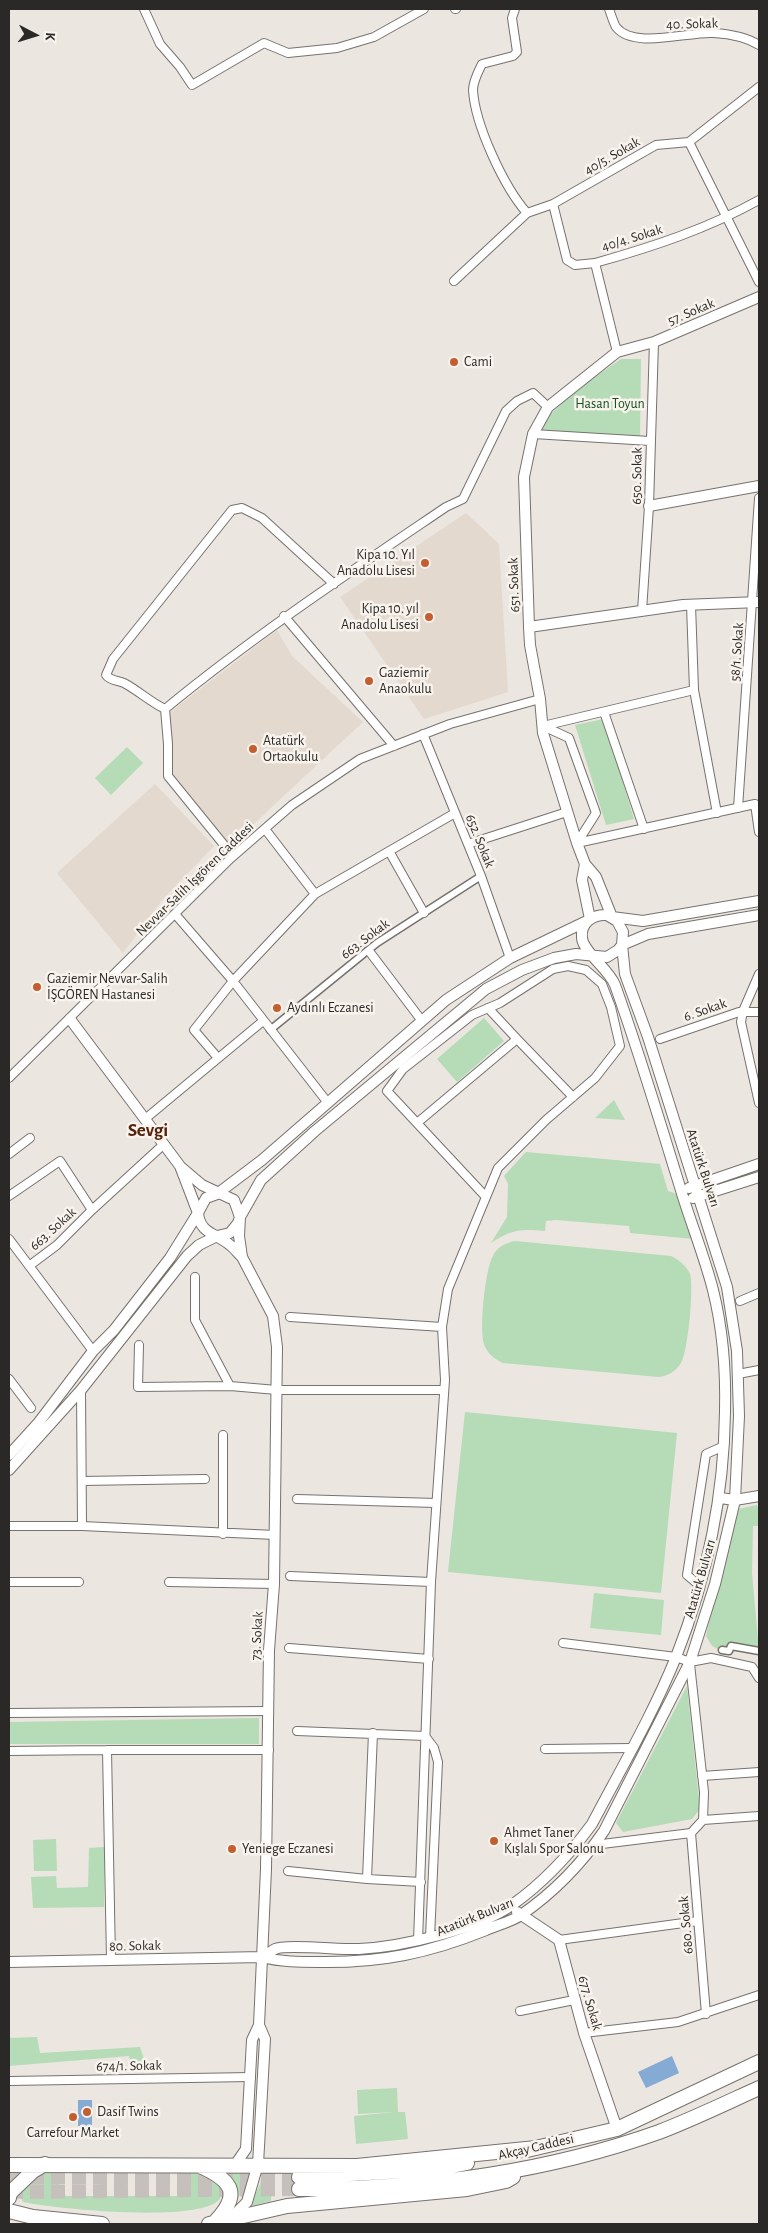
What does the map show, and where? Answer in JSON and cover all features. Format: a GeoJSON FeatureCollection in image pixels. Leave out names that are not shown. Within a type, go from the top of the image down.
{"type":"FeatureCollection","features":[{"type":"Feature","properties":{"kind":"highway","name":"Akçay Caddesi"},"geometry":{"type":"LineString","coordinates":[[759,2062],[617,2128],[536,2148],[437,2169],[299,2183],[366,2189],[431,2184],[538,2164],[596,2152],[660,2131],[759,2088]]}},
{"type":"Feature","properties":{"kind":"highway"},"geometry":{"type":"LineString","coordinates":[[9,2165],[258,2164],[357,2166],[536,2148]]}},
{"type":"Feature","properties":{"kind":"highway"},"geometry":{"type":"LineString","coordinates":[[9,2198],[10,2193],[33,2171],[46,2164]]}},
{"type":"Feature","properties":{"kind":"highway"},"geometry":{"type":"LineString","coordinates":[[212,2224],[287,2206],[467,2189],[506,2180],[538,2164]]}},
{"type":"Feature","properties":{"kind":"highway"},"geometry":{"type":"LineString","coordinates":[[197,2165],[215,2173],[229,2184],[232,2197],[231,2203],[212,2224]]}},
{"type":"Feature","properties":{"kind":"highway"},"geometry":{"type":"LineString","coordinates":[[9,2211],[33,2217],[80,2224],[102,2224]]}},
{"type":"Feature","properties":{"kind":"street"},"geometry":{"type":"LineString","coordinates":[[144,9],[160,44],[180,67],[192,85],[264,43],[288,53],[337,48],[374,37],[424,9]]}},
{"type":"Feature","properties":{"kind":"street"},"geometry":{"type":"LineString","coordinates":[[515,9],[512,18],[517,52],[513,56],[482,64],[473,88],[479,120],[507,186],[527,213]]}},
{"type":"Feature","properties":{"kind":"street","name":"40. Sokak"},"geometry":{"type":"LineString","coordinates":[[608,9],[616,27],[627,36],[647,39],[714,33],[748,38],[759,45]]}},
{"type":"Feature","properties":{"kind":"street"},"geometry":{"type":"LineString","coordinates":[[759,88],[689,142],[759,282]]}},
{"type":"Feature","properties":{"kind":"street","name":"40/5. Sokak"},"geometry":{"type":"LineString","coordinates":[[454,281],[527,213],[553,204],[656,146],[689,142]]}},
{"type":"Feature","properties":{"kind":"street","name":"40/4. Sokak"},"geometry":{"type":"LineString","coordinates":[[617,352],[595,263],[648,248],[728,217],[759,200]]}},
{"type":"Feature","properties":{"kind":"street"},"geometry":{"type":"LineString","coordinates":[[553,204],[567,260],[575,265],[595,263]]}},
{"type":"Feature","properties":{"kind":"street","name":"57. Sokak"},"geometry":{"type":"LineString","coordinates":[[633,348],[654,342],[759,297]]}},
{"type":"Feature","properties":{"kind":"street","name":"650. Sokak"},"geometry":{"type":"LineString","coordinates":[[642,611],[649,506],[654,342]]}},
{"type":"Feature","properties":{"kind":"street","name":"651. Sokak"},"geometry":{"type":"LineString","coordinates":[[585,864],[567,812],[543,726],[530,645],[524,477],[533,434],[548,407],[617,352],[633,348]]}},
{"type":"Feature","properties":{"kind":"street"},"geometry":{"type":"LineString","coordinates":[[165,709],[228,657],[284,616],[446,507],[463,499],[506,411],[518,401],[533,394],[548,407]]}},
{"type":"Feature","properties":{"kind":"street"},"geometry":{"type":"LineString","coordinates":[[533,434],[650,441]]}},
{"type":"Feature","properties":{"kind":"street"},"geometry":{"type":"LineString","coordinates":[[649,506],[759,486]]}},
{"type":"Feature","properties":{"kind":"street","name":"58/1. Sokak"},"geometry":{"type":"LineString","coordinates":[[738,808],[750,641],[756,602],[759,498]]}},
{"type":"Feature","properties":{"kind":"street"},"geometry":{"type":"LineString","coordinates":[[165,709],[151,703],[121,682],[109,679],[106,675],[107,670],[113,659],[232,510],[242,508],[262,518],[334,584]]}},
{"type":"Feature","properties":{"kind":"street"},"geometry":{"type":"LineString","coordinates":[[529,627],[691,605],[756,602]]}},
{"type":"Feature","properties":{"kind":"street"},"geometry":{"type":"LineString","coordinates":[[691,605],[694,690],[716,813]]}},
{"type":"Feature","properties":{"kind":"street"},"geometry":{"type":"LineString","coordinates":[[284,616],[394,746]]}},
{"type":"Feature","properties":{"kind":"street"},"geometry":{"type":"LineString","coordinates":[[750,641],[759,641]]}},
{"type":"Feature","properties":{"kind":"street"},"geometry":{"type":"LineString","coordinates":[[543,726],[694,690]]}},
{"type":"Feature","properties":{"kind":"street","name":"Nevvar-Salih İşgören Caddesi"},"geometry":{"type":"LineString","coordinates":[[9,1078],[233,856],[292,805],[360,759],[450,724],[540,699]]}},
{"type":"Feature","properties":{"kind":"street"},"geometry":{"type":"LineString","coordinates":[[165,709],[168,776],[233,856]]}},
{"type":"Feature","properties":{"kind":"street"},"geometry":{"type":"LineString","coordinates":[[604,712],[644,829]]}},
{"type":"Feature","properties":{"kind":"street"},"geometry":{"type":"LineString","coordinates":[[543,726],[569,738],[596,814],[577,843]]}},
{"type":"Feature","properties":{"kind":"street","name":"652. Sokak"},"geometry":{"type":"LineString","coordinates":[[423,734],[481,876],[510,958]]}},
{"type":"Feature","properties":{"kind":"street"},"geometry":{"type":"LineString","coordinates":[[577,843],[757,804],[759,832]]}},
{"type":"Feature","properties":{"kind":"street"},"geometry":{"type":"LineString","coordinates":[[468,844],[567,812]]}},
{"type":"Feature","properties":{"kind":"street"},"geometry":{"type":"LineString","coordinates":[[218,1058],[194,1030],[232,981],[315,894],[455,813]]}},
{"type":"Feature","properties":{"kind":"street"},"geometry":{"type":"LineString","coordinates":[[265,829],[315,894]]}},
{"type":"Feature","properties":{"kind":"street"},"geometry":{"type":"LineString","coordinates":[[389,851],[424,913]]}},
{"type":"Feature","properties":{"kind":"street"},"geometry":{"type":"LineString","coordinates":[[585,864],[582,880],[590,919]]}},
{"type":"Feature","properties":{"kind":"street","name":"Atatürk Bulvarı"},"geometry":{"type":"LineString","coordinates":[[263,1957],[279,1962],[364,1962],[422,1952],[471,1936],[520,1916],[556,1886],[594,1845],[644,1755],[690,1662],[715,1584],[734,1500],[739,1416],[738,1374],[733,1320],[727,1286],[648,1037],[625,974],[621,926],[612,917],[596,878],[585,864]]}},
{"type":"Feature","properties":{"kind":"street","name":"663. Sokak"},"geometry":{"type":"LineString","coordinates":[[270,1030],[369,951],[481,876]]}},
{"type":"Feature","properties":{"kind":"street"},"geometry":{"type":"LineString","coordinates":[[9,1455],[39,1422],[170,1258],[206,1198],[218,1194],[262,1160],[446,1000],[510,958],[600,915],[643,921],[759,901]]}},
{"type":"Feature","properties":{"kind":"street"},"geometry":{"type":"LineString","coordinates":[[175,914],[232,981],[328,1103]]}},
{"type":"Feature","properties":{"kind":"street"},"geometry":{"type":"LineString","coordinates":[[9,1470],[81,1390],[187,1256],[200,1245],[217,1236],[230,1233],[238,1223],[262,1180],[314,1131],[486,989],[522,970],[554,958],[576,954],[607,957],[622,945],[648,934],[759,915]]}},
{"type":"Feature","properties":{"kind":"street","name":"Atatürk Bulvarı"},"geometry":{"type":"LineString","coordinates":[[263,1957],[276,1948],[364,1948],[418,1941],[487,1918],[511,1906],[546,1877],[577,1845],[592,1824],[632,1748],[676,1657],[700,1586],[720,1498],[724,1446],[725,1383],[723,1341],[713,1290],[635,1042],[613,980],[584,945],[582,938],[585,924],[590,919]]}},
{"type":"Feature","properties":{"kind":"street"},"geometry":{"type":"LineString","coordinates":[[369,951],[422,1021]]}},
{"type":"Feature","properties":{"kind":"street"},"geometry":{"type":"LineString","coordinates":[[387,1091],[403,1069],[472,1015],[500,1003],[553,969],[568,966],[586,970],[602,984],[611,1007],[620,1046],[595,1078],[498,1168],[448,1289],[442,1327],[444,1390],[431,1582],[418,1941]]}},
{"type":"Feature","properties":{"kind":"street"},"geometry":{"type":"LineString","coordinates":[[759,974],[743,1011],[742,1031],[759,1103]]}},
{"type":"Feature","properties":{"kind":"street"},"geometry":{"type":"LineString","coordinates":[[488,1008],[573,1097]]}},
{"type":"Feature","properties":{"kind":"street","name":"6. Sokak"},"geometry":{"type":"LineString","coordinates":[[660,1039],[743,1011],[759,1012]]}},
{"type":"Feature","properties":{"kind":"street"},"geometry":{"type":"LineString","coordinates":[[70,1019],[180,1166],[202,1185],[234,1200],[240,1217],[239,1236],[242,1257]]}},
{"type":"Feature","properties":{"kind":"street"},"geometry":{"type":"LineString","coordinates":[[145,1119],[263,1022]]}},
{"type":"Feature","properties":{"kind":"street"},"geometry":{"type":"LineString","coordinates":[[417,1122],[517,1039]]}},
{"type":"Feature","properties":{"kind":"street"},"geometry":{"type":"LineString","coordinates":[[378,1080],[486,1197]]}},
{"type":"Feature","properties":{"kind":"street"},"geometry":{"type":"LineString","coordinates":[[9,1154],[30,1138]]}},
{"type":"Feature","properties":{"kind":"street","name":"663. Sokak"},"geometry":{"type":"LineString","coordinates":[[29,1266],[56,1245],[164,1144]]}},
{"type":"Feature","properties":{"kind":"street","name":"663. Sokak"},"geometry":{"type":"LineString","coordinates":[[9,1196],[60,1160],[92,1210]]}},
{"type":"Feature","properties":{"kind":"street"},"geometry":{"type":"LineString","coordinates":[[696,1192],[759,1164]]}},
{"type":"Feature","properties":{"kind":"street"},"geometry":{"type":"LineString","coordinates":[[180,1166],[201,1226],[205,1231],[217,1236],[230,1245],[242,1257]]}},
{"type":"Feature","properties":{"kind":"street"},"geometry":{"type":"LineString","coordinates":[[683,1196],[759,1177]]}},
{"type":"Feature","properties":{"kind":"street"},"geometry":{"type":"LineString","coordinates":[[9,1241],[94,1351]]}},
{"type":"Feature","properties":{"kind":"street","name":"73. Sokak"},"geometry":{"type":"LineString","coordinates":[[242,1257],[273,1316],[280,1390],[270,1650],[263,1957],[259,2025]]}},
{"type":"Feature","properties":{"kind":"street"},"geometry":{"type":"LineString","coordinates":[[195,1277],[196,1320],[230,1386]]}},
{"type":"Feature","properties":{"kind":"street"},"geometry":{"type":"LineString","coordinates":[[740,1300],[759,1294]]}},
{"type":"Feature","properties":{"kind":"street"},"geometry":{"type":"LineString","coordinates":[[290,1317],[442,1327]]}},
{"type":"Feature","properties":{"kind":"street"},"geometry":{"type":"LineString","coordinates":[[139,1345],[138,1387],[230,1386],[280,1390],[444,1390]]}},
{"type":"Feature","properties":{"kind":"street"},"geometry":{"type":"LineString","coordinates":[[738,1374],[759,1370]]}},
{"type":"Feature","properties":{"kind":"street"},"geometry":{"type":"LineString","coordinates":[[9,1379],[31,1408]]}},
{"type":"Feature","properties":{"kind":"street"},"geometry":{"type":"LineString","coordinates":[[81,1390],[82,1526]]}},
{"type":"Feature","properties":{"kind":"street"},"geometry":{"type":"LineString","coordinates":[[223,1435],[223,1534]]}},
{"type":"Feature","properties":{"kind":"street"},"geometry":{"type":"LineString","coordinates":[[700,1586],[688,1575],[706,1454],[724,1446]]}},
{"type":"Feature","properties":{"kind":"street"},"geometry":{"type":"LineString","coordinates":[[82,1481],[204,1479]]}},
{"type":"Feature","properties":{"kind":"street"},"geometry":{"type":"LineString","coordinates":[[720,1498],[734,1500],[759,1496]]}},
{"type":"Feature","properties":{"kind":"street"},"geometry":{"type":"LineString","coordinates":[[297,1499],[436,1503]]}},
{"type":"Feature","properties":{"kind":"street"},"geometry":{"type":"LineString","coordinates":[[9,1526],[82,1526],[223,1534],[275,1534]]}},
{"type":"Feature","properties":{"kind":"street"},"geometry":{"type":"LineString","coordinates":[[290,1576],[431,1582]]}},
{"type":"Feature","properties":{"kind":"street"},"geometry":{"type":"LineString","coordinates":[[9,1582],[79,1582]]}},
{"type":"Feature","properties":{"kind":"street"},"geometry":{"type":"LineString","coordinates":[[169,1582],[274,1584]]}},
{"type":"Feature","properties":{"kind":"street"},"geometry":{"type":"LineString","coordinates":[[563,1643],[676,1657],[690,1662],[711,1658],[752,1667],[759,1678]]}},
{"type":"Feature","properties":{"kind":"street"},"geometry":{"type":"LineString","coordinates":[[722,1650],[729,1651],[731,1646],[759,1651]]}},
{"type":"Feature","properties":{"kind":"street"},"geometry":{"type":"LineString","coordinates":[[289,1648],[429,1659]]}},
{"type":"Feature","properties":{"kind":"street"},"geometry":{"type":"LineString","coordinates":[[594,1845],[691,1833],[703,1820],[705,1810],[690,1662]]}},
{"type":"Feature","properties":{"kind":"street"},"geometry":{"type":"LineString","coordinates":[[9,1713],[269,1711]]}},
{"type":"Feature","properties":{"kind":"street"},"geometry":{"type":"LineString","coordinates":[[297,1731],[425,1736],[434,1748],[438,1762],[430,1937]]}},
{"type":"Feature","properties":{"kind":"street"},"geometry":{"type":"LineString","coordinates":[[367,1879],[373,1733]]}},
{"type":"Feature","properties":{"kind":"street"},"geometry":{"type":"LineString","coordinates":[[546,1749],[632,1748]]}},
{"type":"Feature","properties":{"kind":"street"},"geometry":{"type":"LineString","coordinates":[[107,1750],[111,1960]]}},
{"type":"Feature","properties":{"kind":"street"},"geometry":{"type":"LineString","coordinates":[[9,1751],[268,1750]]}},
{"type":"Feature","properties":{"kind":"street"},"geometry":{"type":"LineString","coordinates":[[702,1776],[759,1772]]}},
{"type":"Feature","properties":{"kind":"street"},"geometry":{"type":"LineString","coordinates":[[703,1820],[759,1816]]}},
{"type":"Feature","properties":{"kind":"street","name":"680. Sokak"},"geometry":{"type":"LineString","coordinates":[[691,1833],[706,2014]]}},
{"type":"Feature","properties":{"kind":"street"},"geometry":{"type":"LineString","coordinates":[[288,1871],[421,1882]]}},
{"type":"Feature","properties":{"kind":"street"},"geometry":{"type":"LineString","coordinates":[[511,1906],[520,1916],[559,1940],[698,1921]]}},
{"type":"Feature","properties":{"kind":"street","name":"677. Sokak"},"geometry":{"type":"LineString","coordinates":[[559,1940],[584,2033],[617,2128]]}},
{"type":"Feature","properties":{"kind":"street"},"geometry":{"type":"LineString","coordinates":[[364,1948],[364,1962]]}},
{"type":"Feature","properties":{"kind":"street","name":"80. Sokak"},"geometry":{"type":"LineString","coordinates":[[9,1962],[263,1957]]}},
{"type":"Feature","properties":{"kind":"street"},"geometry":{"type":"LineString","coordinates":[[584,2033],[678,2022],[759,1995]]}},
{"type":"Feature","properties":{"kind":"street"},"geometry":{"type":"LineString","coordinates":[[520,2010],[574,2000]]}},
{"type":"Feature","properties":{"kind":"street"},"geometry":{"type":"LineString","coordinates":[[235,2165],[246,2149],[252,2040],[259,2025]]}},
{"type":"Feature","properties":{"kind":"street"},"geometry":{"type":"LineString","coordinates":[[230,2219],[247,2202],[258,2164],[265,2039],[259,2025]]}},
{"type":"Feature","properties":{"kind":"street","name":"674/1. Sokak"},"geometry":{"type":"LineString","coordinates":[[9,2081],[250,2077]]}},
{"type":"Feature","properties":{"kind":"shaded area","name":"Kipa 10. yıl Anadolu Lisesi"},"geometry":{"type":"Polygon","coordinates":[[[466,513],[499,544],[508,692],[424,719],[340,597],[466,513]]]}},
{"type":"Feature","properties":{"kind":"shaded area","name":"Atatürk Ortaokulu"},"geometry":{"type":"Polygon","coordinates":[[[277,630],[292,656],[363,722],[230,846],[172,776],[169,713],[277,630]]]}},
{"type":"Feature","properties":{"kind":"shaded area"},"geometry":{"type":"Polygon","coordinates":[[[155,784],[214,846],[163,899],[123,953],[57,873],[155,784]]]}},
{"type":"Feature","properties":{"kind":"green space","name":"Hasan Toyun"},"geometry":{"type":"Polygon","coordinates":[[[621,359],[641,359],[640,438],[534,430],[576,390],[621,359]]]}},
{"type":"Feature","properties":{"kind":"green space"},"geometry":{"type":"Polygon","coordinates":[[[604,719],[634,819],[606,825],[575,725],[604,719]]]}},
{"type":"Feature","properties":{"kind":"green space"},"geometry":{"type":"Polygon","coordinates":[[[127,747],[143,763],[111,795],[95,778],[127,747]]]}},
{"type":"Feature","properties":{"kind":"green space"},"geometry":{"type":"Polygon","coordinates":[[[484,1018],[504,1041],[457,1082],[437,1059],[484,1018]]]}},
{"type":"Feature","properties":{"kind":"green space"},"geometry":{"type":"Polygon","coordinates":[[[614,1100],[625,1120],[595,1118],[614,1100]]]}},
{"type":"Feature","properties":{"kind":"green space"},"geometry":{"type":"Polygon","coordinates":[[[526,1152],[660,1164],[668,1191],[680,1195],[694,1239],[630,1233],[629,1226],[556,1220],[546,1221],[545,1231],[517,1231],[491,1243],[507,1217],[508,1184],[504,1176],[526,1152]]]}},
{"type":"Feature","properties":{"kind":"green space"},"geometry":{"type":"Polygon","coordinates":[[[515,1241],[671,1256],[679,1261],[690,1274],[691,1292],[686,1346],[679,1366],[666,1376],[659,1377],[503,1363],[494,1358],[485,1347],[483,1337],[485,1286],[490,1263],[497,1250],[505,1244],[515,1241]]]}},
{"type":"Feature","properties":{"kind":"green space"},"geometry":{"type":"Polygon","coordinates":[[[465,1412],[677,1433],[661,1593],[448,1572],[465,1412]]]}},
{"type":"Feature","properties":{"kind":"green space"},"geometry":{"type":"Polygon","coordinates":[[[757,1505],[759,1526],[753,1526],[752,1573],[759,1651],[731,1646],[720,1650],[712,1646],[706,1636],[708,1626],[738,1509],[757,1505]]]}},
{"type":"Feature","properties":{"kind":"green space"},"geometry":{"type":"Polygon","coordinates":[[[594,1593],[664,1600],[661,1635],[590,1628],[594,1593]]]}},
{"type":"Feature","properties":{"kind":"green space"},"geometry":{"type":"Polygon","coordinates":[[[687,1686],[700,1809],[692,1819],[623,1832],[616,1823],[687,1686]]]}},
{"type":"Feature","properties":{"kind":"green space"},"geometry":{"type":"Polygon","coordinates":[[[259,1718],[259,1744],[9,1744],[9,1722],[259,1718]]]}},
{"type":"Feature","properties":{"kind":"green space"},"geometry":{"type":"Polygon","coordinates":[[[56,1839],[57,1871],[34,1871],[33,1840],[56,1839]]]}},
{"type":"Feature","properties":{"kind":"green space"},"geometry":{"type":"Polygon","coordinates":[[[104,1847],[104,1907],[33,1908],[31,1877],[56,1876],[57,1888],[88,1887],[89,1848],[104,1847]]]}},
{"type":"Feature","properties":{"kind":"green space"},"geometry":{"type":"Polygon","coordinates":[[[37,2037],[40,2053],[140,2047],[146,2065],[131,2066],[129,2056],[9,2066],[9,2038],[37,2037]]]}},
{"type":"Feature","properties":{"kind":"green space"},"geometry":{"type":"Polygon","coordinates":[[[397,2088],[398,2112],[405,2112],[408,2139],[356,2144],[354,2116],[394,2112],[358,2114],[357,2090],[397,2088]]]}},
{"type":"Feature","properties":{"kind":"green space"},"geometry":{"type":"Polygon","coordinates":[[[57,2164],[60,2196],[183,2196],[184,2165],[197,2165],[224,2189],[219,2200],[205,2207],[156,2213],[93,2211],[23,2202],[20,2196],[24,2179],[57,2164]]]}},
{"type":"Feature","properties":{"kind":"green space"},"geometry":{"type":"Polygon","coordinates":[[[250,2170],[245,2188],[237,2199],[235,2186],[219,2171],[250,2170]]]}},
{"type":"Feature","properties":{"kind":"green space"},"geometry":{"type":"Polygon","coordinates":[[[263,2170],[272,2170],[271,2201],[250,2206],[260,2184],[263,2170]]]}},
{"type":"Feature","properties":{"kind":"water"},"geometry":{"type":"Polygon","coordinates":[[[672,2056],[679,2073],[646,2088],[638,2072],[672,2056]]]}},
{"type":"Feature","properties":{"kind":"water"},"geometry":{"type":"Polygon","coordinates":[[[78,2100],[92,2100],[92,2126],[78,2126],[78,2100]]]}},
{"type":"Feature","properties":{"kind":"tunnel"},"geometry":{"type":"LineString","coordinates":[[9,2177],[299,2177]]}},
{"type":"Feature","properties":{"kind":"tunnel"},"geometry":{"type":"LineString","coordinates":[[9,2192],[299,2189]]}},
{"type":"Feature","properties":{"kind":"place","name":"Cami"},"geometry":{"type":"Point","coordinates":[454,362]}},
{"type":"Feature","properties":{"kind":"place","name":"Kipa 10. Yıl Anadolu Lisesi"},"geometry":{"type":"Point","coordinates":[425,563]}},
{"type":"Feature","properties":{"kind":"place","name":"Kipa 10. yıl Anadolu Lisesi"},"geometry":{"type":"Point","coordinates":[429,617]}},
{"type":"Feature","properties":{"kind":"place","name":"Gaziemir Anaokulu"},"geometry":{"type":"Point","coordinates":[369,681]}},
{"type":"Feature","properties":{"kind":"place","name":"Atatürk Ortaokulu"},"geometry":{"type":"Point","coordinates":[253,749]}},
{"type":"Feature","properties":{"kind":"place","name":"Gaziemir Nevvar-Salih İŞGÖREN Hastanesi"},"geometry":{"type":"Point","coordinates":[37,987]}},
{"type":"Feature","properties":{"kind":"place","name":"Aydınlı Eczanesi"},"geometry":{"type":"Point","coordinates":[277,1008]}},
{"type":"Feature","properties":{"kind":"place","name":"Ahmet Taner Kışlalı Spor Salonu"},"geometry":{"type":"Point","coordinates":[494,1841]}},
{"type":"Feature","properties":{"kind":"place","name":"Yeniege Eczanesi"},"geometry":{"type":"Point","coordinates":[232,1849]}},
{"type":"Feature","properties":{"kind":"place","name":"Dasif Twins"},"geometry":{"type":"Point","coordinates":[87,2112]}},
{"type":"Feature","properties":{"kind":"place","name":"Carrefour Market"},"geometry":{"type":"Point","coordinates":[73,2117]}},
{"type":"Feature","properties":{"kind":"district","name":"Sevgi"},"geometry":{"type":"Point","coordinates":[148,1130]}}]}
